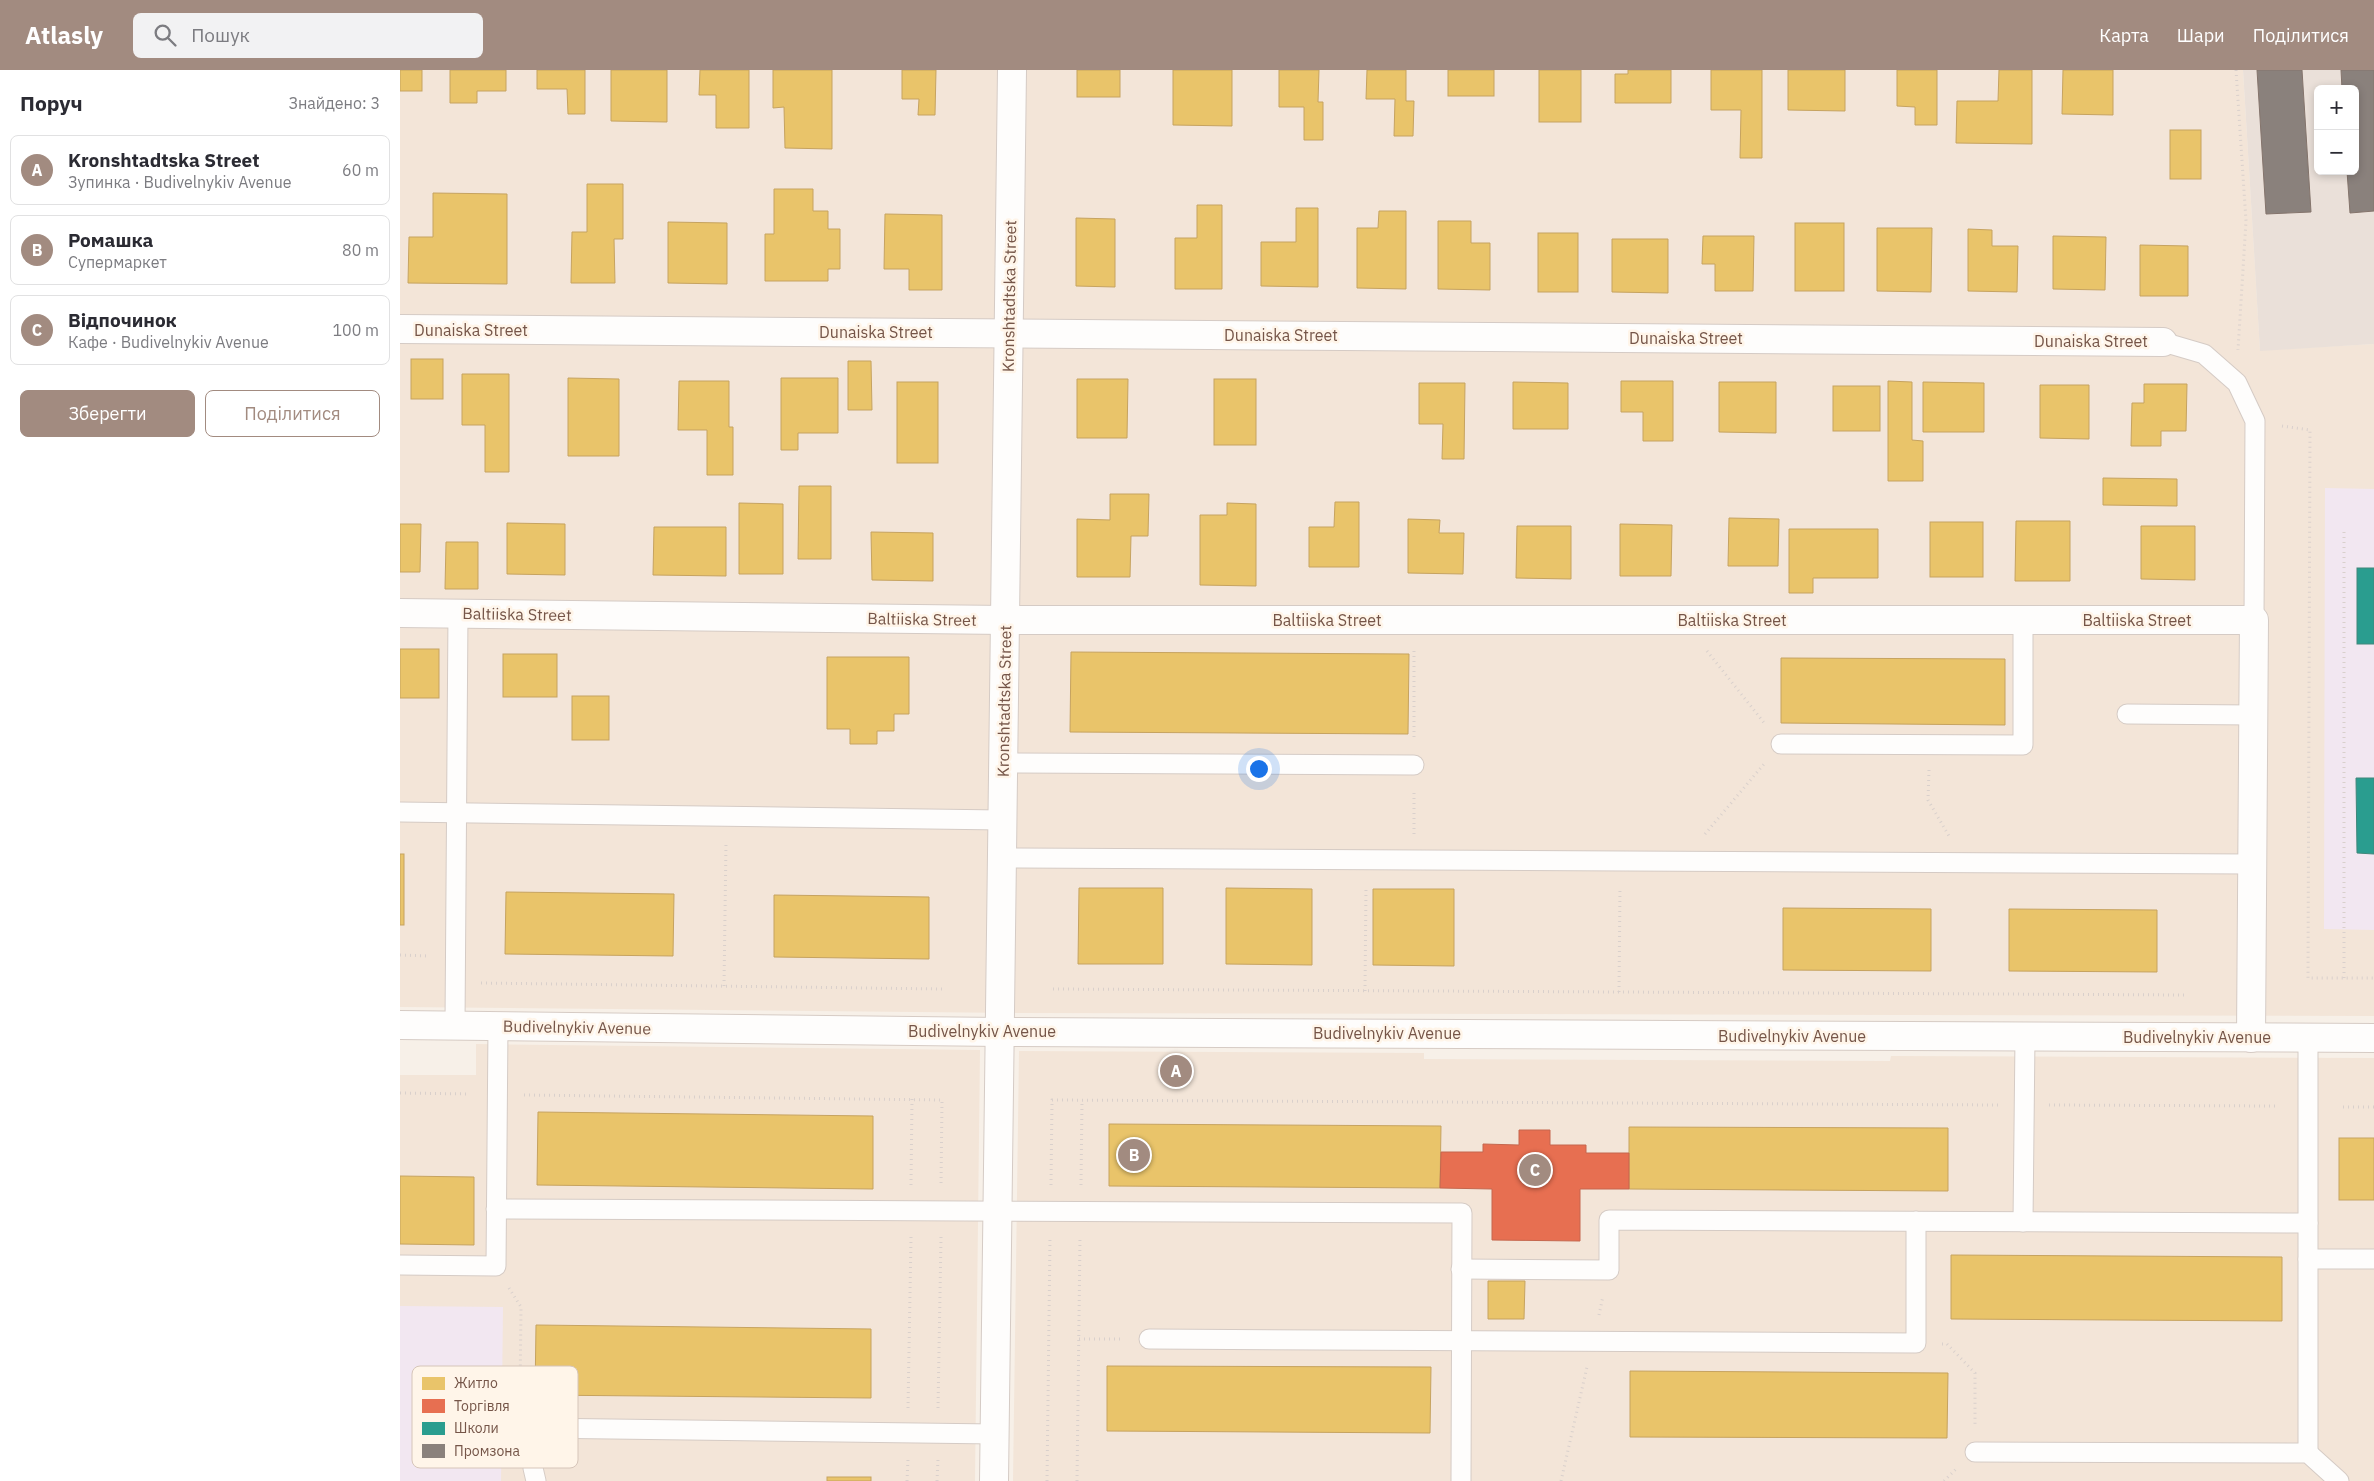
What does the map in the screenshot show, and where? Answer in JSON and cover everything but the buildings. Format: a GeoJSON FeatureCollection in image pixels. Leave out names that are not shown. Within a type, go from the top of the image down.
{"type":"FeatureCollection","features":[{"type":"Feature","properties":{"kind":"street","name":"Kronshtadtska Street"},"geometry":{"type":"LineString","coordinates":[[994,1481],[1012,70]]}},
{"type":"Feature","properties":{"kind":"street","name":"Dunaiska Street"},"geometry":{"type":"LineString","coordinates":[[400,329],[2162,342]]}},
{"type":"Feature","properties":{"kind":"street","name":"Baltiiska Street"},"geometry":{"type":"LineString","coordinates":[[400,613],[1005,620],[2254,620]]}},
{"type":"Feature","properties":{"kind":"street"},"geometry":{"type":"LineString","coordinates":[[2251,1038],[2254,620]]}},
{"type":"Feature","properties":{"kind":"street","name":"Budivelnykiv Avenue"},"geometry":{"type":"LineString","coordinates":[[400,1025],[1000,1032],[2374,1038]]}},
{"type":"Feature","properties":{"kind":"lane"},"geometry":{"type":"LineString","coordinates":[[2162,342],[2204,354],[2237,383],[2256,421],[2254,620]]}},
{"type":"Feature","properties":{"kind":"lane"},"geometry":{"type":"LineString","coordinates":[[455,1026],[458,614]]}},
{"type":"Feature","properties":{"kind":"lane"},"geometry":{"type":"LineString","coordinates":[[1781,744],[2023,745],[2023,620]]}},
{"type":"Feature","properties":{"kind":"lane"},"geometry":{"type":"LineString","coordinates":[[2127,714],[2254,714]]}},
{"type":"Feature","properties":{"kind":"lane"},"geometry":{"type":"LineString","coordinates":[[1003,763],[1414,765]]}},
{"type":"Feature","properties":{"kind":"lane"},"geometry":{"type":"LineString","coordinates":[[400,812],[1002,820]]}},
{"type":"Feature","properties":{"kind":"lane"},"geometry":{"type":"LineString","coordinates":[[1002,858],[2252,864]]}},
{"type":"Feature","properties":{"kind":"lane"},"geometry":{"type":"LineString","coordinates":[[400,1265],[496,1266],[498,1026]]}},
{"type":"Feature","properties":{"kind":"lane"},"geometry":{"type":"LineString","coordinates":[[2023,1222],[2025,1036]]}},
{"type":"Feature","properties":{"kind":"lane"},"geometry":{"type":"LineString","coordinates":[[2308,1038],[2308,1453]]}},
{"type":"Feature","properties":{"kind":"lane"},"geometry":{"type":"LineString","coordinates":[[496,1209],[1462,1213],[1461,1481]]}},
{"type":"Feature","properties":{"kind":"lane"},"geometry":{"type":"LineString","coordinates":[[1461,1269],[1609,1270],[1609,1220],[2308,1223]]}},
{"type":"Feature","properties":{"kind":"lane"},"geometry":{"type":"LineString","coordinates":[[1149,1339],[1916,1343],[1916,1221]]}},
{"type":"Feature","properties":{"kind":"lane"},"geometry":{"type":"LineString","coordinates":[[2308,1259],[2374,1259]]}},
{"type":"Feature","properties":{"kind":"lane"},"geometry":{"type":"LineString","coordinates":[[578,1429],[995,1434]]}},
{"type":"Feature","properties":{"kind":"lane"},"geometry":{"type":"LineString","coordinates":[[1975,1452],[2308,1453],[2338,1481]]}},
{"type":"Feature","properties":{"kind":"lane"},"geometry":{"type":"LineString","coordinates":[[533,1468],[536,1481]]}},
{"type":"Feature","properties":{"kind":"path"},"geometry":{"type":"LineString","coordinates":[[2236,70],[2246,221],[2237,383]]}},
{"type":"Feature","properties":{"kind":"path"},"geometry":{"type":"LineString","coordinates":[[2310,430],[2308,978],[2374,978]]}},
{"type":"Feature","properties":{"kind":"path"},"geometry":{"type":"LineString","coordinates":[[2344,528],[2344,978]]}},
{"type":"Feature","properties":{"kind":"path"},"geometry":{"type":"LineString","coordinates":[[1682,620],[1781,744],[1683,862]]}},
{"type":"Feature","properties":{"kind":"path"},"geometry":{"type":"LineString","coordinates":[[1928,744],[1928,800],[1964,863]]}},
{"type":"Feature","properties":{"kind":"path"},"geometry":{"type":"LineString","coordinates":[[724,986],[726,816]]}},
{"type":"Feature","properties":{"kind":"path"},"geometry":{"type":"LineString","coordinates":[[1365,991],[1366,860]]}},
{"type":"Feature","properties":{"kind":"path"},"geometry":{"type":"LineString","coordinates":[[1619,992],[1620,861]]}},
{"type":"Feature","properties":{"kind":"path"},"geometry":{"type":"LineString","coordinates":[[476,983],[943,988]]}},
{"type":"Feature","properties":{"kind":"path"},"geometry":{"type":"LineString","coordinates":[[1053,989],[2186,994]]}},
{"type":"Feature","properties":{"kind":"path"},"geometry":{"type":"LineString","coordinates":[[400,1094],[942,1100],[937,1481]]}},
{"type":"Feature","properties":{"kind":"path"},"geometry":{"type":"LineString","coordinates":[[908,1481],[912,1099]]}},
{"type":"Feature","properties":{"kind":"path"},"geometry":{"type":"LineString","coordinates":[[1047,1481],[1052,1100],[2275,1106]]}},
{"type":"Feature","properties":{"kind":"path"},"geometry":{"type":"LineString","coordinates":[[1077,1481],[1082,1101]]}},
{"type":"Feature","properties":{"kind":"path"},"geometry":{"type":"LineString","coordinates":[[2343,1107],[2374,1107]]}},
{"type":"Feature","properties":{"kind":"path"},"geometry":{"type":"LineString","coordinates":[[496,1266],[521,1307],[520,1366]]}},
{"type":"Feature","properties":{"kind":"path"},"geometry":{"type":"LineString","coordinates":[[1561,1481],[1609,1270]]}},
{"type":"Feature","properties":{"kind":"path"},"geometry":{"type":"LineString","coordinates":[[1079,1339],[1149,1339]]}},
{"type":"Feature","properties":{"kind":"path"},"geometry":{"type":"LineString","coordinates":[[1947,1344],[1975,1373],[1975,1452]]}},
{"type":"Feature","properties":{"kind":"shaded area"},"geometry":{"type":"Polygon","coordinates":[[[400,70],[2243,70],[2260,350],[2374,344],[2374,1016],[1019,1013],[400,1007],[400,70]]]}},
{"type":"Feature","properties":{"kind":"shaded area"},"geometry":{"type":"Polygon","coordinates":[[[2243,70],[2374,70],[2374,344],[2260,351],[2243,70]]]}},
{"type":"Feature","properties":{"kind":"shaded area"},"geometry":{"type":"Polygon","coordinates":[[[2325,488],[2374,489],[2374,930],[2324,929],[2325,488]]]}},
{"type":"Feature","properties":{"kind":"shaded area"},"geometry":{"type":"Polygon","coordinates":[[[476,1044],[980,1050],[975,1481],[400,1481],[400,1075],[476,1075],[476,1044]]]}},
{"type":"Feature","properties":{"kind":"shaded area"},"geometry":{"type":"Polygon","coordinates":[[[1019,1051],[1424,1053],[1424,1059],[1890,1061],[1891,1056],[2374,1058],[2374,1481],[1013,1481],[1019,1051]]]}},
{"type":"Feature","properties":{"kind":"shaded area"},"geometry":{"type":"Polygon","coordinates":[[[400,1306],[503,1307],[502,1366],[412,1366],[412,1468],[501,1468],[501,1481],[400,1481],[400,1306]]]}},
{"type":"Feature","properties":{"kind":"place","name":"Kronshtadtska Street"},"geometry":{"type":"Point","coordinates":[1176,1071]}},
{"type":"Feature","properties":{"kind":"place","name":"Ромашка"},"geometry":{"type":"Point","coordinates":[1134,1155]}},
{"type":"Feature","properties":{"kind":"place","name":"Відпочинок"},"geometry":{"type":"Point","coordinates":[1535,1170]}}]}
